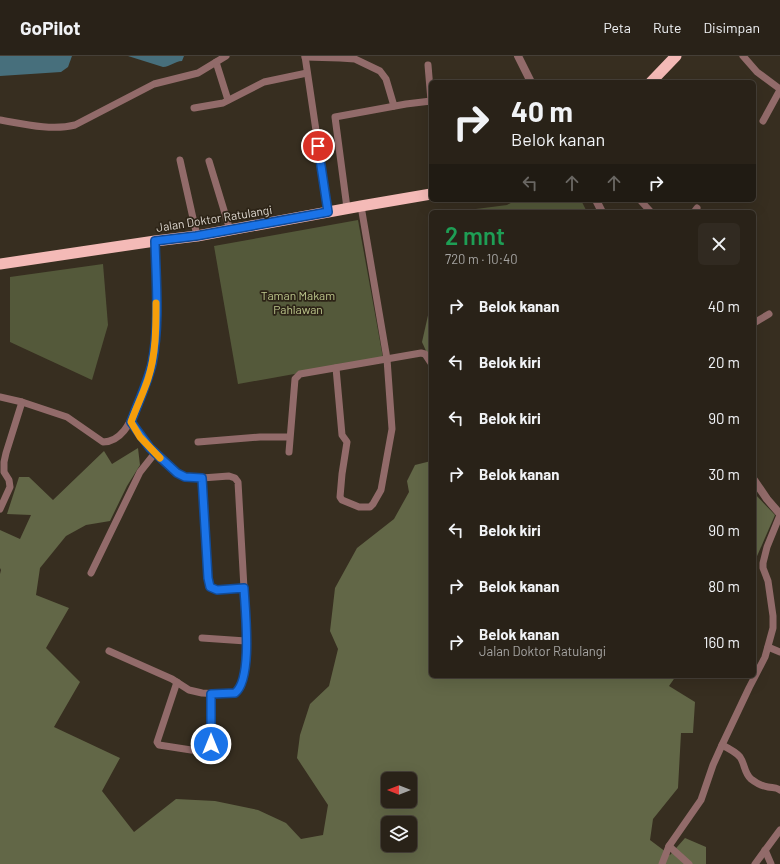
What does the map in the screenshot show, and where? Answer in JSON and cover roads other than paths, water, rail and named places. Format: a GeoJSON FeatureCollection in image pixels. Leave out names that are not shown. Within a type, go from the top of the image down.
{"type":"FeatureCollection","features":[{"type":"Feature","properties":{"kind":"highway"},"geometry":{"type":"LineString","coordinates":[[653,80],[676,56]]}},
{"type":"Feature","properties":{"kind":"highway","name":"Jalan Doktor Ratulangi"},"geometry":{"type":"LineString","coordinates":[[0,264],[196,236],[429,194]]}},
{"type":"Feature","properties":{"kind":"street"},"geometry":{"type":"LineString","coordinates":[[0,120],[56,127],[68,127],[75,125],[154,84],[198,73],[226,56]]}},
{"type":"Feature","properties":{"kind":"street"},"geometry":{"type":"LineString","coordinates":[[518,56],[530,80]]}},
{"type":"Feature","properties":{"kind":"street"},"geometry":{"type":"LineString","coordinates":[[743,56],[757,72],[780,90],[763,121]]}},
{"type":"Feature","properties":{"kind":"street"},"geometry":{"type":"LineString","coordinates":[[328,212],[305,57],[364,59],[383,74],[386,79],[394,106]]}},
{"type":"Feature","properties":{"kind":"street"},"geometry":{"type":"LineString","coordinates":[[216,62],[228,100]]}},
{"type":"Feature","properties":{"kind":"street"},"geometry":{"type":"LineString","coordinates":[[428,65],[429,80]]}},
{"type":"Feature","properties":{"kind":"street"},"geometry":{"type":"LineString","coordinates":[[194,108],[224,103],[264,82],[307,73]]}},
{"type":"Feature","properties":{"kind":"street"},"geometry":{"type":"LineString","coordinates":[[347,208],[335,117],[429,101]]}},
{"type":"Feature","properties":{"kind":"street"},"geometry":{"type":"LineString","coordinates":[[180,160],[196,236]]}},
{"type":"Feature","properties":{"kind":"street"},"geometry":{"type":"LineString","coordinates":[[209,161],[230,230]]}},
{"type":"Feature","properties":{"kind":"street"},"geometry":{"type":"LineString","coordinates":[[642,202],[649,210]]}},
{"type":"Feature","properties":{"kind":"street"},"geometry":{"type":"LineString","coordinates":[[336,368],[342,435],[347,442],[340,497],[342,500],[359,507],[370,507],[381,490],[392,429],[387,358],[361,206]]}},
{"type":"Feature","properties":{"kind":"street"},"geometry":{"type":"LineString","coordinates":[[0,398],[22,402],[67,417],[103,442],[114,439],[126,430],[131,422],[148,379],[154,349],[156,324],[155,241]]}},
{"type":"Feature","properties":{"kind":"street"},"geometry":{"type":"LineString","coordinates":[[756,322],[769,314]]}},
{"type":"Feature","properties":{"kind":"street"},"geometry":{"type":"LineString","coordinates":[[289,452],[295,379],[300,374],[421,353],[425,354],[429,360]]}},
{"type":"Feature","properties":{"kind":"street"},"geometry":{"type":"LineString","coordinates":[[0,509],[10,487],[9,480],[4,472],[4,462],[22,402]]}},
{"type":"Feature","properties":{"kind":"street"},"geometry":{"type":"LineString","coordinates":[[109,651],[176,682],[189,690],[211,694],[235,693],[240,687],[245,670],[246,641],[244,588],[237,480],[229,476],[202,478],[183,477],[155,453],[140,437],[131,422]]}},
{"type":"Feature","properties":{"kind":"street"},"geometry":{"type":"LineString","coordinates":[[198,442],[260,437],[289,438]]}},
{"type":"Feature","properties":{"kind":"street"},"geometry":{"type":"LineString","coordinates":[[91,573],[140,472],[155,453]]}},
{"type":"Feature","properties":{"kind":"street"},"geometry":{"type":"LineString","coordinates":[[202,478],[208,578],[210,587],[217,590],[244,588]]}},
{"type":"Feature","properties":{"kind":"street"},"geometry":{"type":"LineString","coordinates":[[756,483],[780,514],[767,547],[762,566],[768,581],[773,628],[765,657],[756,674]]}},
{"type":"Feature","properties":{"kind":"street"},"geometry":{"type":"LineString","coordinates":[[202,638],[246,641]]}},
{"type":"Feature","properties":{"kind":"street"},"geometry":{"type":"LineString","coordinates":[[768,647],[780,652]]}},
{"type":"Feature","properties":{"kind":"street"},"geometry":{"type":"LineString","coordinates":[[662,864],[670,846],[701,800],[722,744],[754,678]]}},
{"type":"Feature","properties":{"kind":"street"},"geometry":{"type":"LineString","coordinates":[[176,682],[157,742],[159,745],[204,752],[207,751],[211,744],[211,694]]}},
{"type":"Feature","properties":{"kind":"street"},"geometry":{"type":"LineString","coordinates":[[722,744],[739,755],[744,763],[746,772],[758,784],[768,788],[778,788],[780,790]]}},
{"type":"Feature","properties":{"kind":"street"},"geometry":{"type":"LineString","coordinates":[[755,864],[780,830]]}},
{"type":"Feature","properties":{"kind":"street"},"geometry":{"type":"LineString","coordinates":[[670,846],[689,864]]}},
{"type":"Feature","properties":{"kind":"street"},"geometry":{"type":"LineString","coordinates":[[765,850],[771,864]]}},
{"type":"Feature","properties":{"kind":"water"},"geometry":{"type":"Polygon","coordinates":[[[0,56],[72,56],[68,67],[61,72],[0,76],[0,56]]]}},
{"type":"Feature","properties":{"kind":"water"},"geometry":{"type":"Polygon","coordinates":[[[128,56],[184,56],[182,61],[163,67],[128,56]]]}},
{"type":"Feature","properties":{"kind":"park label","name":"Taman Makam Pahlawan"},"geometry":{"type":"Point","coordinates":[298,302]}}]}
